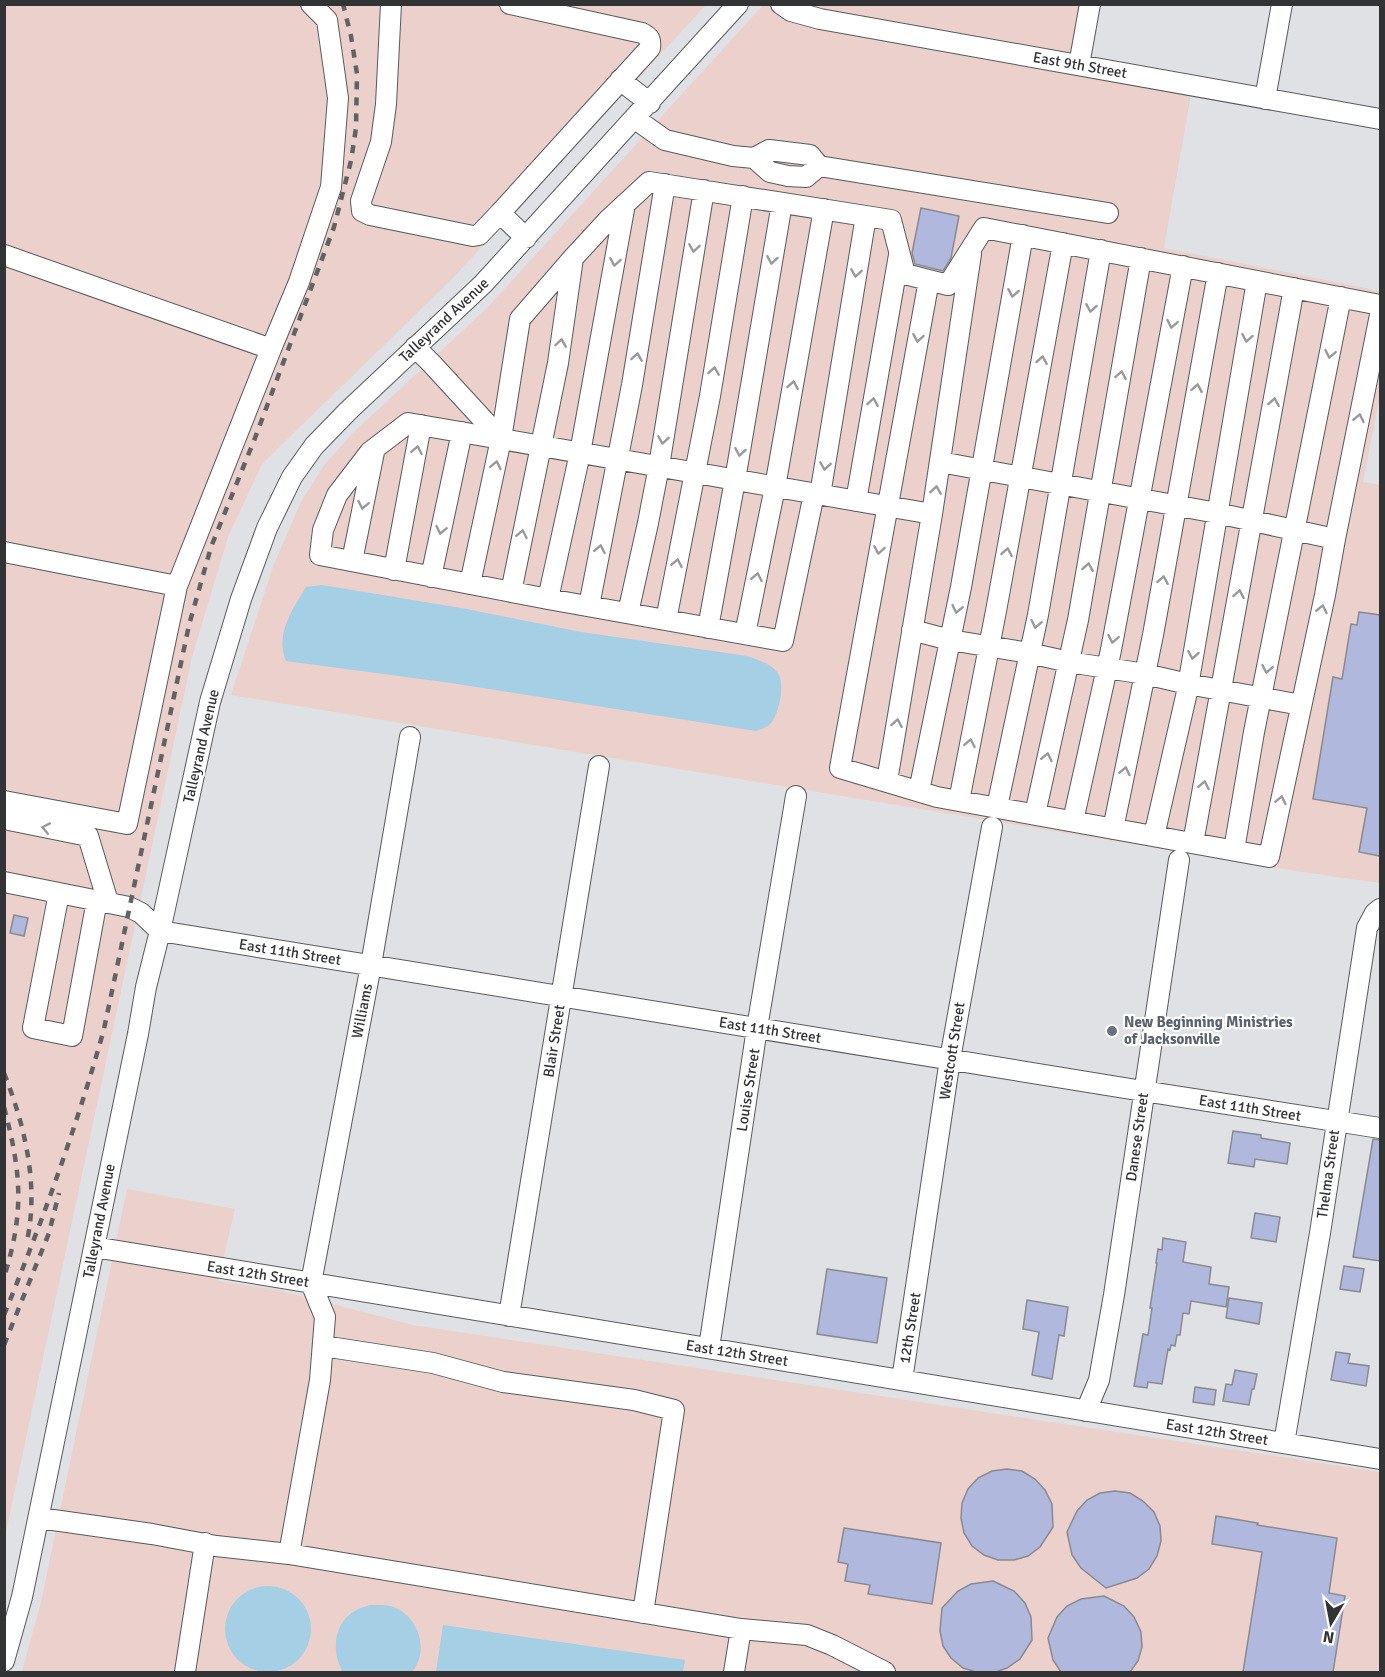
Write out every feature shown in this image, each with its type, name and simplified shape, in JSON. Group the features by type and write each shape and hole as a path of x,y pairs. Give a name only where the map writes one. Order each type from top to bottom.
{"street":[{"path":"4,801 127,824 177,586 300,282 331,188 338,98 327,20 311,4"},
{"path":"391,4 386,104 381,142 361,201 362,211 370,215 473,237 479,235 500,213 650,48 651,42 649,36 642,33 510,4"},
{"name":"Talleyrand Avenue","path":"4,1661 22,1597 39,1518 146,987 210,702 241,599 267,528 292,477 314,446 483,284 738,4"},
{"name":"East 9th Street","path":"781,4 791,11 820,19 1380,119"},
{"path":"1079,65 1090,4"},
{"path":"1265,99 1282,4"},
{"path":"620,80 650,103"},
{"path":"634,118 665,140 733,156 754,158 769,150 810,155 819,166 1108,213"},
{"path":"471,584 501,439 520,319 573,258 649,182 891,220 905,274 948,285 984,228 1380,305"},
{"path":"589,606 632,385 666,184"},
{"path":"628,613 659,466 704,190"},
{"path":"666,620 710,396 742,196"},
{"path":"708,628 782,202"},
{"path":"548,599 580,453 625,204"},
{"path":"745,634 775,487 824,209"},
{"path":"500,213 526,238"},
{"path":"866,216 817,494 783,641 320,555 323,530 337,495 370,452 408,423 540,445 580,453 659,466 694,473 817,494 887,507 932,514"},
{"path":"919,791 982,470 1023,235"},
{"path":"959,801 1064,243"},
{"path":"887,781 932,514 972,248"},
{"name":"Westcott Street","path":"918,1277 950,1059 994,817 1029,653 1101,250"},
{"path":"856,501 899,252"},
{"path":"4,255 271,349"},
{"path":"511,592 558,363 573,258"},
{"path":"1035,814 1078,620 1142,258"},
{"path":"1073,821 1107,669 1183,266"},
{"path":"1113,828 1145,674 1218,273"},
{"path":"929,280 840,768 937,797 959,801 994,817 1035,814 1269,857 1325,595 1380,315"},
{"path":"1154,836 1188,684 1257,281"},
{"path":"1193,843 1294,288"},
{"path":"1234,850 1261,698 1341,297"},
{"path":"415,347 501,439"},
{"path":"394,570 421,425"},
{"path":"431,577 462,432"},
{"path":"352,561 374,449"},
{"path":"940,462 1217,513 1335,539"},
{"path":"4,552 177,586"},
{"path":"912,630 950,640 1145,674 1301,705"},
{"name":"Williams","path":"311,1283 371,966 410,737"},
{"name":"Blair Street","path":"509,1316 599,766"},
{"name":"Louise Street","path":"709,1348 757,1028 796,796"},
{"path":"4,819 88,836 103,901 72,1036 33,1028 59,892"},
{"name":"Danese Street","path":"1086,1410 1099,1380 1114,1296 1179,860"},
{"path":"5,882 129,907 141,913 160,931"},
{"name":"Thelma Street","path":"1284,1443 1320,1233 1367,928 1375,913 1380,909"},
{"name":"East 11th Street","path":"160,931 1380,1128"},
{"name":"East 12th Street","path":"94,1247 1380,1459"},
{"name":"12th Street","path":"902,1380 918,1277"},
{"path":"289,1554 320,1380 325,1317 311,1283"},
{"path":"322,1346 433,1363 503,1382 634,1400 674,1410 643,1612"},
{"path":"39,1518 205,1544 289,1554 741,1629 807,1635 885,1672"},
{"path":"185,1672 205,1544"},
{"path":"734,1672 741,1629"}],"shaded area":[{"path":"5,5 706,5 453,278 262,464 228,537 192,657 5,1537"},
{"path":"763,5 1080,5 1068,71 1191,94 1164,248 1380,291 1380,396 1363,482 1380,485 1380,883 231,695 274,564 301,502 325,464 353,433 488,307"},
{"path":"127,1189 235,1209 218,1281 278,1290 413,1325 1380,1472 1380,1672 22,1672 41,1602"}],"water":[{"path":"322,585 467,609 581,632 747,656 767,664 780,677 781,691 776,715 769,725 756,731 451,683 286,661 283,641 291,613 306,587"},
{"path":"268,1586 292,1593 304,1605 311,1629 304,1653 292,1665 268,1672 244,1665 232,1653 225,1629 232,1605 244,1593"},
{"path":"370,1605 395,1607 406,1615 417,1629 421,1647 420,1656 412,1672 343,1672 336,1647 339,1630 348,1616"},
{"path":"443,1625 685,1660 683,1672 436,1672"}],"building":[{"path":"921,208 959,216 951,258 943,271 915,264 912,253"},
{"path":"1359,612 1380,615 1380,856 1359,852 1367,808 1313,799 1333,677 1342,679 1351,624 1357,625"},
{"path":"14,915 28,918 24,936 10,933"},
{"path":"1233,1131 1261,1135 1261,1138 1290,1143 1287,1164 1255,1159 1254,1167 1228,1163"},
{"path":"1373,1139 1380,1140 1380,1261 1353,1257"},
{"path":"1255,1213 1280,1217 1276,1242 1251,1238"},
{"path":"1163,1238 1186,1242 1183,1262 1211,1267 1209,1284 1229,1287 1226,1307 1191,1301 1189,1314 1183,1313 1180,1335 1177,1335 1175,1346 1171,1345 1170,1350 1168,1349 1162,1384 1148,1382 1147,1388 1134,1386 1143,1334 1148,1335 1158,1249 1162,1250"},
{"path":"1344,1266 1364,1269 1360,1292 1340,1289"},
{"path":"827,1269 887,1278 877,1343 817,1334"},
{"path":"1229,1298 1262,1303 1259,1324 1226,1318"},
{"path":"1027,1300 1068,1307 1064,1336 1059,1335 1052,1379 1032,1375 1039,1332 1023,1329"},
{"path":"1336,1352 1350,1354 1348,1363 1369,1366 1366,1386 1331,1380"},
{"path":"1235,1370 1257,1374 1249,1405 1223,1401 1226,1384 1232,1385"},
{"path":"1195,1387 1216,1390 1214,1405 1193,1402"},
{"path":"1007,1469 1022,1471 1035,1479 1045,1490 1052,1504 1053,1527 1040,1547 1028,1556 1014,1560 998,1560 984,1555 972,1546 964,1533 961,1518 962,1503 968,1489 978,1478 992,1471"},
{"path":"1115,1491 1130,1493 1154,1512 1160,1526 1161,1541 1157,1556 1149,1569 1137,1578 1106,1588 1081,1568 1072,1555 1067,1532 1077,1511 1087,1500 1100,1493"},
{"path":"1216,1516 1337,1538 1329,1593 1345,1596 1333,1672 1243,1672 1262,1552 1212,1544"},
{"path":"844,1528 941,1543 932,1604 868,1594 870,1585 845,1581 848,1564 838,1562"},
{"path":"993,1581 1014,1591 1025,1603 1031,1617 1032,1640 1020,1659 1007,1668 996,1672 976,1672 963,1668 951,1658 943,1646 940,1631 942,1608 958,1591 971,1584"},
{"path":"1104,1596 1124,1606 1134,1617 1141,1632 1142,1647 1138,1661 1130,1672 1061,1672 1053,1660 1048,1638 1057,1617 1067,1606 1081,1599"}],"railway":[{"path":"4,1315 58,1174 104,1029 189,625 211,547 255,438 334,227 351,161 356,128 357,74 343,4"},
{"path":"4,1073 24,1135 31,1177 27,1241"},
{"path":"4,1107 14,1152 18,1192 15,1232 4,1277"},
{"path":"4,1345 49,1233 59,1193"}],"place":[{"name":"New Beginning Ministries of Jacksonville","path":"1112,1031"}]}
